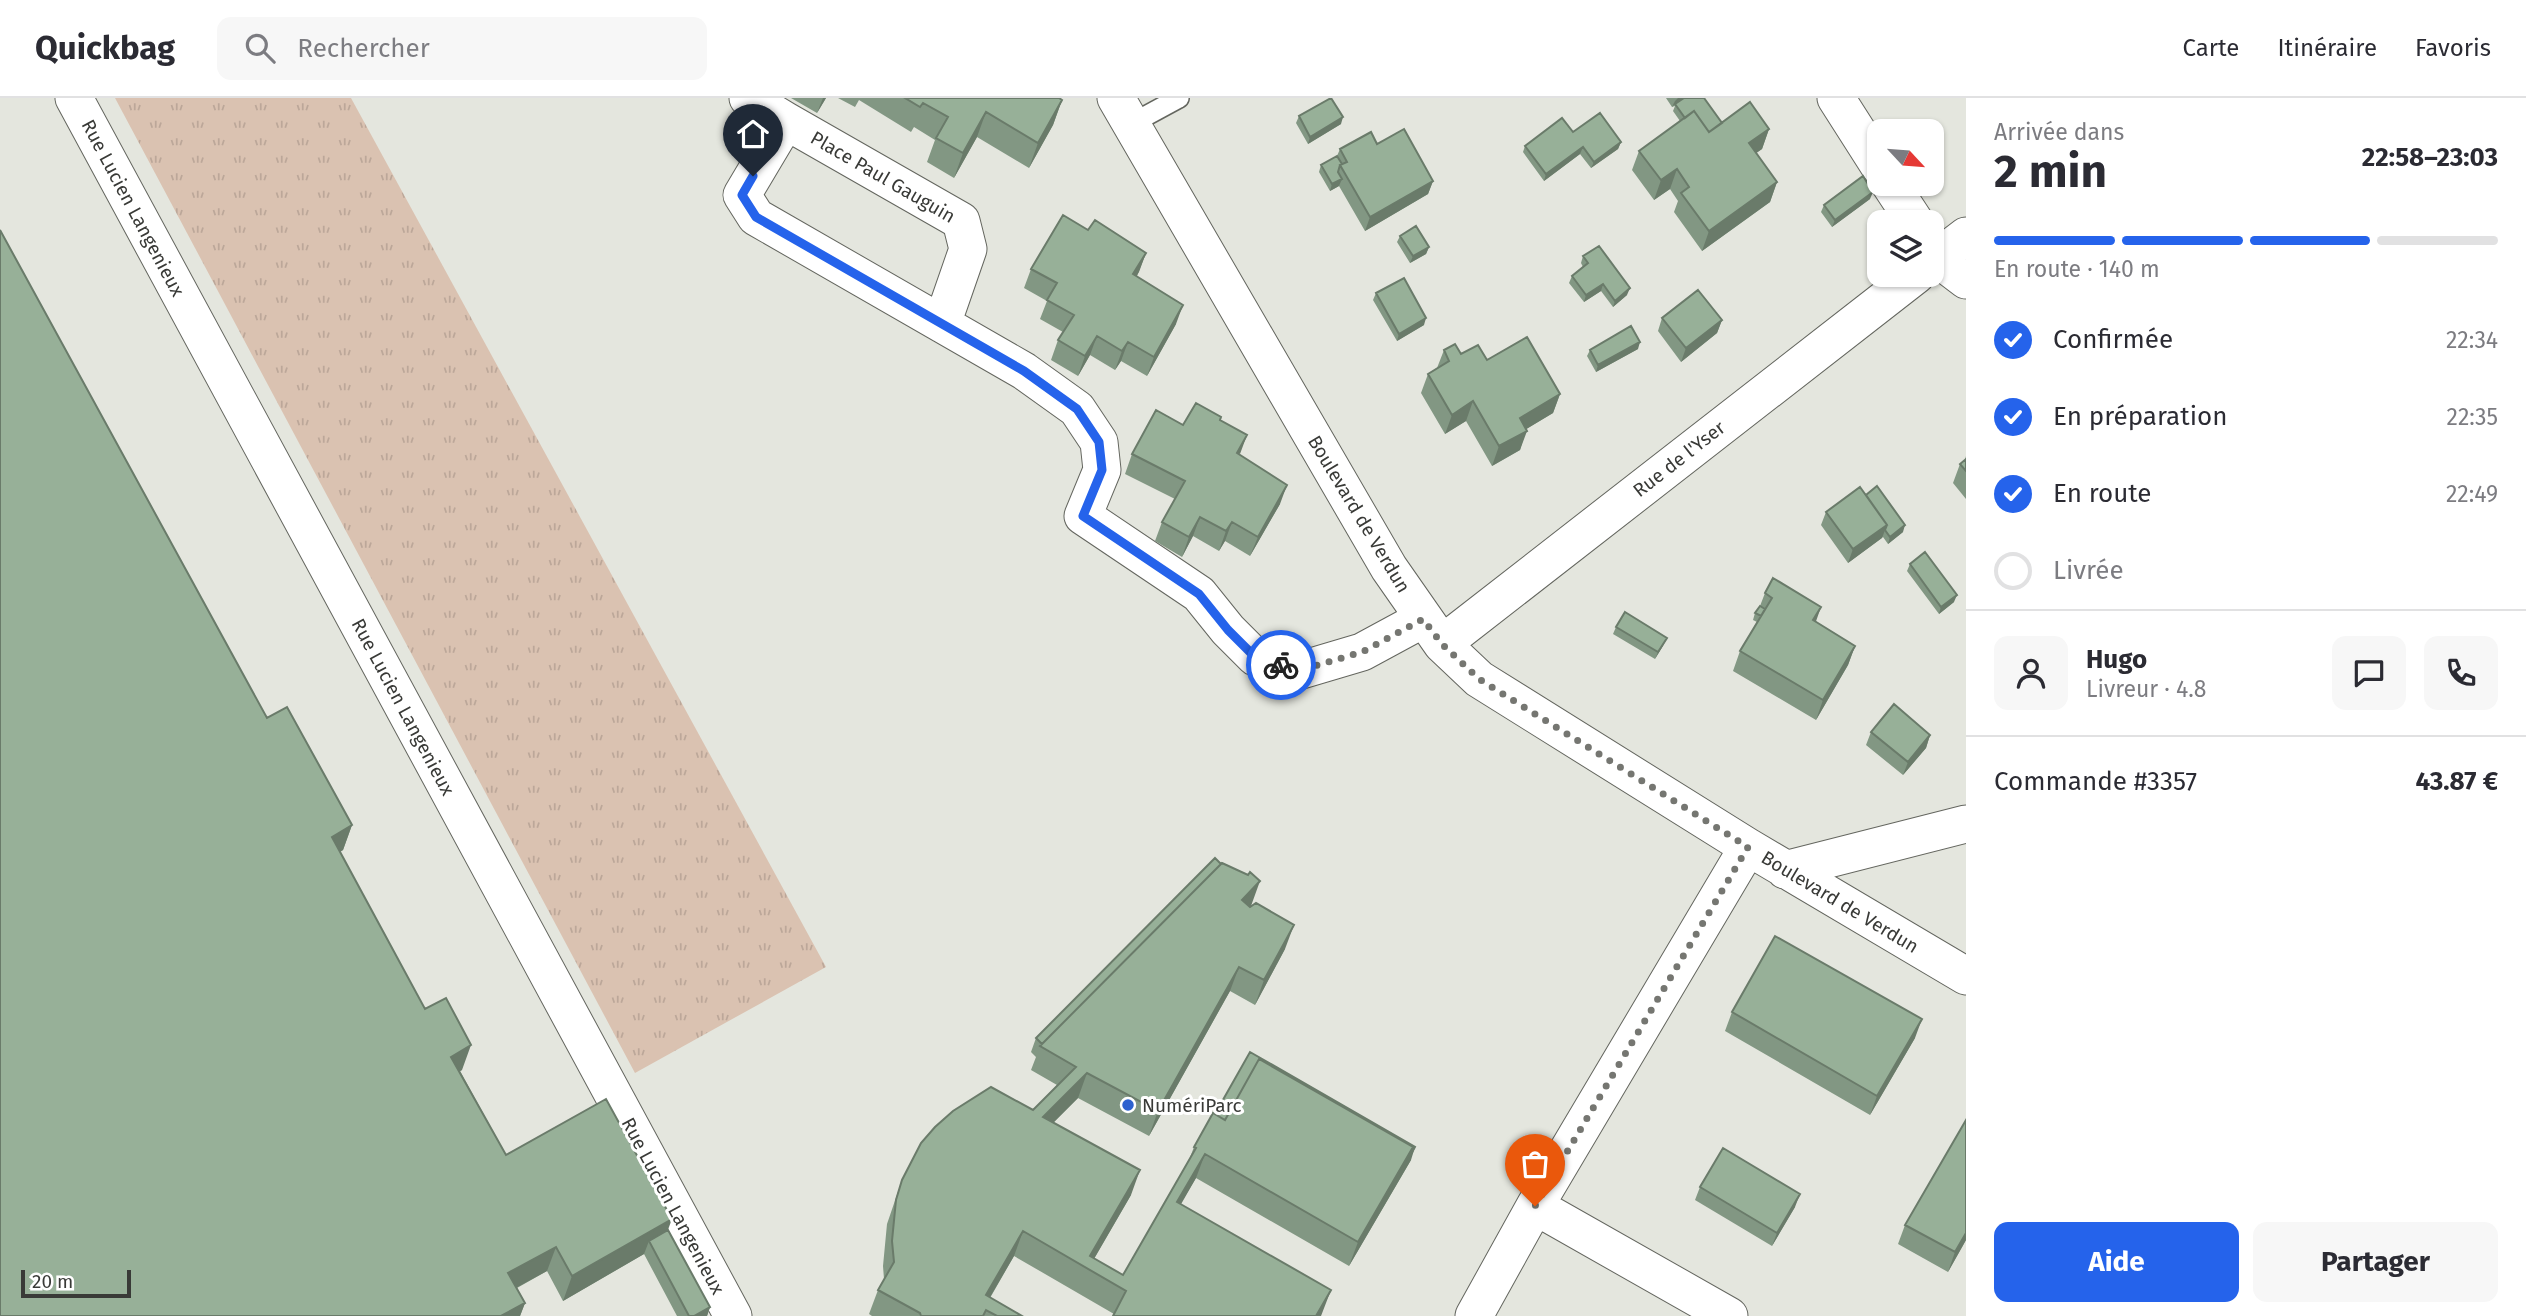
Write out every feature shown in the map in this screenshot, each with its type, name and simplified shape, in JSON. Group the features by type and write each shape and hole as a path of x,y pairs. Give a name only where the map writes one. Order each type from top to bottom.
{"street":[{"name":"Rue Lucien Langenieux","path":"74,98 733,1316"},
{"name":"Place Paul Gauguin","path":"748,98 961,221 968,249 942,324"},
{"path":"1836,98 1867,147"},
{"name":"Boulevard de Verdun","path":"1123,111 1389,568 1433,631 1479,679 1748,847 1966,976"},
{"path":"786,121 742,195 756,217 1024,371 1077,409 1099,442 1102,470 1083,516 1199,594 1228,630 1255,657 1298,671 1433,631"},
{"name":"Rue de l'Yser","path":"1944,258 1966,236"},
{"name":"Rue de l'Yser","path":"1433,631 1907,287"},
{"path":"1786,870 1966,824"},
{"path":"1474,1316 1535,1206 1748,847"},
{"path":"1535,1206 1729,1316"}],"lane":[{"path":"1123,111 1179,98"}],"green space":[{"path":"115,98 351,98 826,967 635,1073"}],"building":[{"path":"905,98 1062,100 1038,143 986,112 963,153 936,138 948,117 923,103 920,107"},
{"path":"1331,98 1343,117 1310,137 1299,116"},
{"path":"1684,98 1704,98 1722,123 1709,132 1694,111 1685,118 1675,104"},
{"path":"1750,102 1769,129 1749,143 1777,182 1709,231 1681,193 1689,187 1677,169 1661,180 1639,151 1694,111 1709,132"},
{"path":"1600,113 1621,142 1594,162 1583,147 1546,174 1525,146 1562,118 1573,132"},
{"path":"1404,129 1433,181 1370,217 1340,165 1347,162 1340,149 1371,132 1377,144"},
{"path":"1337,156 1342,164 1338,172 1342,179 1332,184 1321,165"},
{"path":"1863,176 1867,182 1868,196 1835,220 1824,205"},
{"path":"1063,215 1088,230 1095,220 1146,253 1133,274 1183,305 1154,357 1128,342 1122,351 1097,336 1085,356 1058,340 1074,315 1047,300 1057,283 1031,269"},
{"path":"1416,226 1429,247 1413,256 1400,236"},
{"path":"0,230 267,718 287,707 352,825 332,837 425,1009 446,998 471,1045 451,1057 506,1155 606,1099 672,1219 572,1276 556,1247 508,1273 525,1303 501,1316 0,1316"},
{"path":"1599,246 1630,288 1615,301 1603,284 1586,295 1572,276 1588,263 1583,256"},
{"path":"1404,278 1426,318 1399,334 1376,293"},
{"path":"1698,290 1722,320 1686,348 1662,318"},
{"path":"1631,326 1640,342 1598,365 1590,350"},
{"path":"1527,337 1560,394 1520,418 1527,431 1499,446 1473,401 1452,415 1428,374 1449,361 1444,350 1455,344 1461,354 1478,345 1487,360"},
{"path":"1196,403 1247,435 1237,453 1287,485 1258,537 1232,522 1226,531 1200,517 1189,537 1162,522 1185,481 1132,454 1156,410 1183,425"},
{"path":"1966,459 1966,471 1960,464"},
{"path":"1877,486 1905,525 1890,537 1885,530 1887,525 1866,495"},
{"path":"1860,487 1887,525 1853,549 1826,512"},
{"path":"1925,552 1957,595 1941,607 1910,564"},
{"path":"1773,578 1821,607 1813,620 1855,646 1823,700 1740,651 1772,598 1765,593"},
{"path":"1760,606 1765,609 1761,616 1755,613"},
{"path":"1625,612 1667,638 1658,652 1616,627"},
{"path":"1894,704 1930,735 1908,762 1871,732"},
{"path":"1215,858 1221,864 1042,1044 1036,1038"},
{"name":"NumériParc","path":"1222,863 1248,875 1250,872 1260,881 1242,900 1250,907 1256,903 1294,925 1264,980 1239,967 1158,1111 1087,1073 1043,1117 1140,1170 1090,1256 1123,1275 1196,1148 1194,1147 1213,1113 1225,1120 1259,1059 1413,1147 1358,1242 1205,1154 1177,1202 1331,1290 1316,1316 1113,1316 1126,1291 1023,1231 986,1295 1022,1316 997,1316 986,1310 983,1316 921,1316 878,1290 894,1262 892,1241 896,1200 902,1180 921,1143 953,1111 991,1087 1033,1110 1076,1067 1040,1046"},
{"path":"1775,936 1922,1019 1877,1096 1732,1012"},
{"path":"1250,1052 1415,1147 1409,1158 1413,1147 1259,1059 1225,1120 1215,1114"},
{"path":"1966,1120 1966,1233 1955,1252 1905,1225"},
{"path":"1723,1148 1800,1194 1777,1233 1700,1187"},
{"path":"668,1230 710,1307 694,1316 689,1316 649,1241"}],"way so far":[{"path":"1281,665 1298,671 1362,652 1423,619 1442,644 1479,679 1748,847 1535,1206"}],"place":[{"name":"NumériParc","path":"1128,1105"}],"route":[{"path":"753,176 742,195 756,217 1024,371 1077,409 1099,442 1102,470 1083,516 1199,594 1228,630 1255,657 1281,665"}]}
